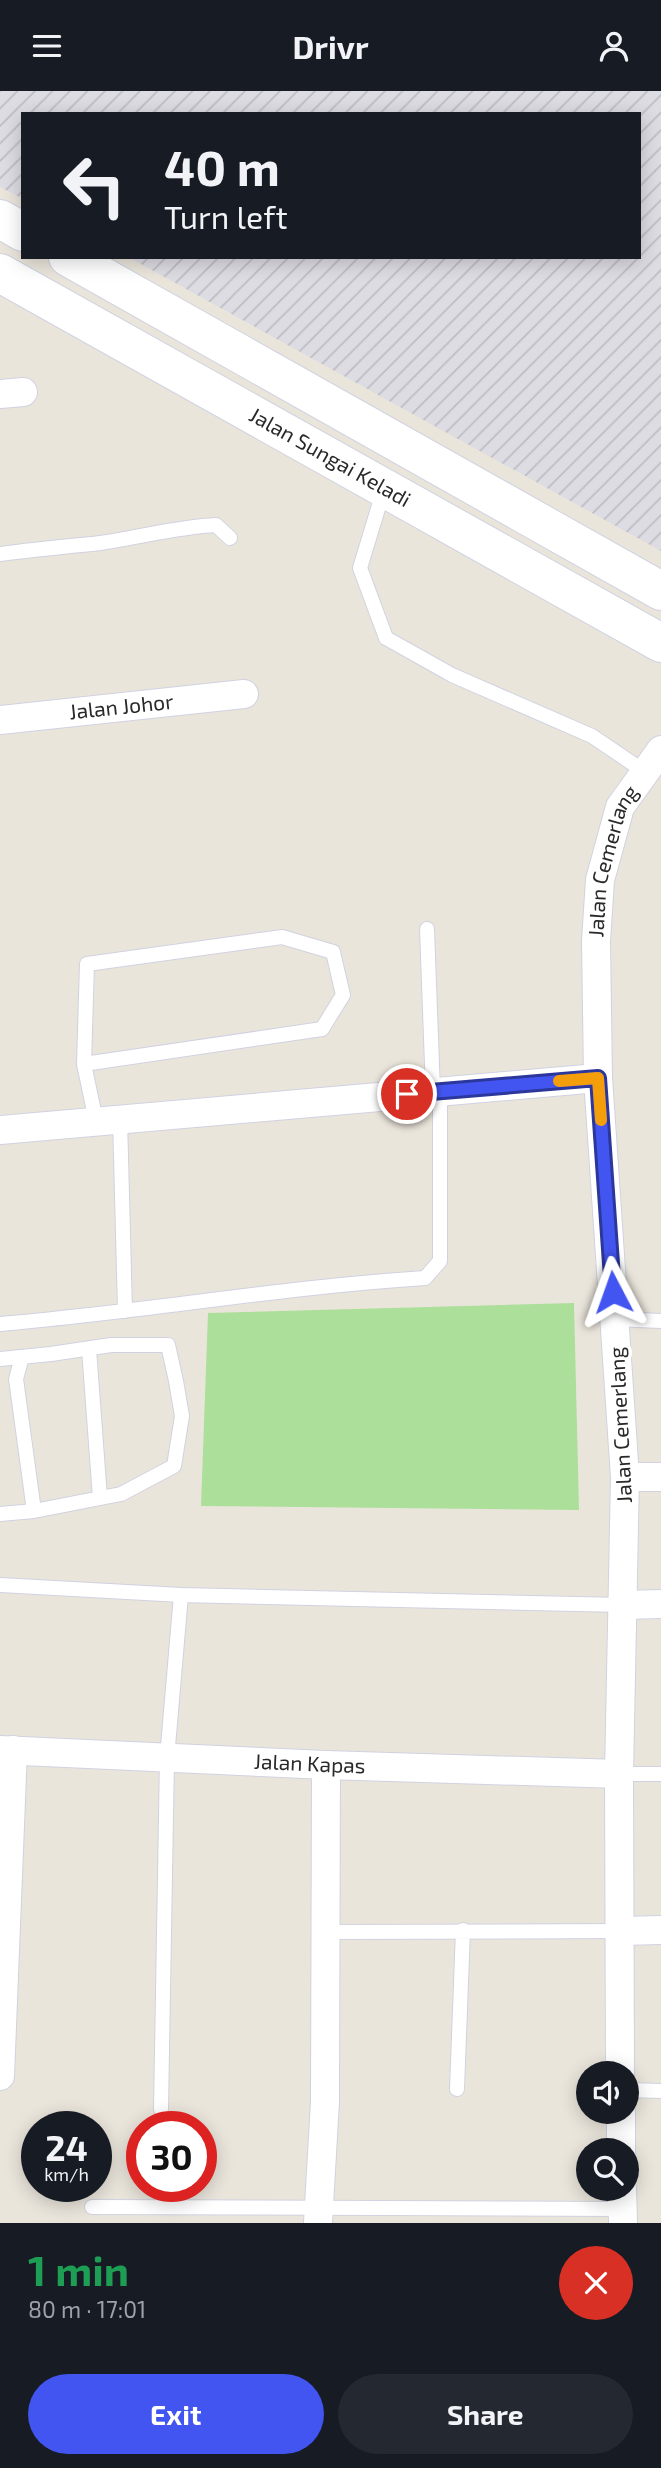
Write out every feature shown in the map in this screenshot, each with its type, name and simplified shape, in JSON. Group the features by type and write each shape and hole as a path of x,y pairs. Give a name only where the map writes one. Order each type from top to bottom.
{"street":[{"path":"0,219 21,231"},
{"path":"72,259 661,591"},
{"name":"Jalan Sungai Keladi","path":"0,273 661,643"},
{"name":"Jalan Johor","path":"0,720 244,694"},
{"name":"Jalan Cemerlang","path":"620,2061 620,1774 625,1477 598,1078 596,941 600,880 620,807 656,768"},
{"path":"0,1130 598,1078"},
{"path":"625,1477 661,1477"},
{"path":"623,1605 661,1604"},
{"path":"0,2076 7,1750"},
{"name":"Jalan Kapas","path":"7,1750 326,1765 620,1774"},
{"path":"319,2215 325,2102 326,1765"},
{"path":"621,1931 661,1930"}],"lane":[{"path":"385,487 360,568 386,638 452,675 592,736 656,768"},
{"path":"0,554 92,544 195,526 216,525 230,538"},
{"path":"0,1324 362,1282 425,1278 440,1261 437,1092 426,929"},
{"path":"83,1064 321,1030 343,995 333,952 282,937 88,964 83,1064 108,1119 125,1311"},
{"path":"615,1319 661,1321"},
{"path":"0,1359 111,1345 167,1345 182,1416 174,1466 121,1494 34,1511 0,1514"},
{"path":"89,1349 100,1498"},
{"path":"22,1357 16,1379 34,1511"},
{"path":"0,1585 181,1595 623,1605"},
{"path":"161,2109 167,1758 181,1595"},
{"path":"620,1774 661,1774"},
{"path":"457,2089 463,1930"},
{"path":"326,1932 621,1931"},
{"path":"639,2090 661,2091"},
{"path":"92,2207 319,2215 485,2208 623,2207"},
{"path":"485,2208 485,2223"}],"shaded area":[{"path":"0,91 661,91 661,551 132,259 641,259 641,112 21,112 21,198 0,187"}],"green space":[{"path":"574,1303 579,1510 201,1506 208,1313"}],"slow traffic":[{"path":"559,1081 598,1078 601,1120"}],"route":[{"path":"407,1094 598,1078 613,1292"}]}
